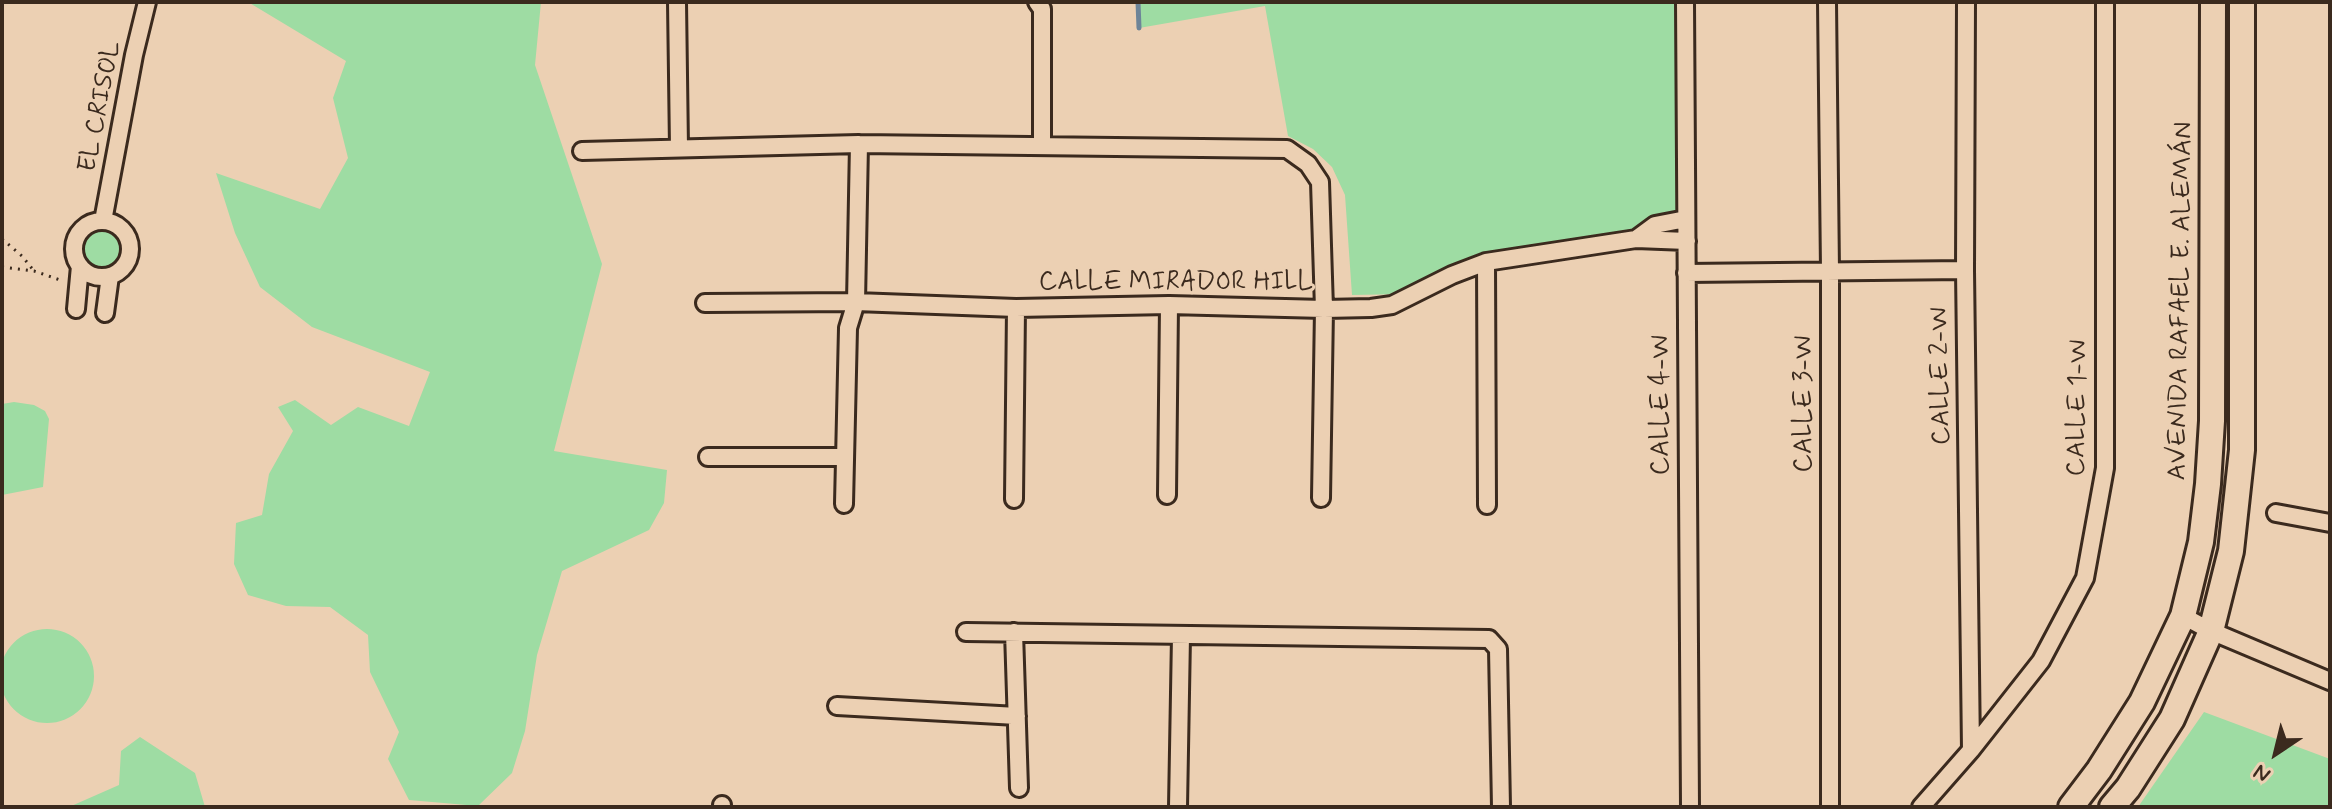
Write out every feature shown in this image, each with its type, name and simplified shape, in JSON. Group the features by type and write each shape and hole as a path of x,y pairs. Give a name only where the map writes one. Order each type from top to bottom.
{"main road":[{"name":"AVENIDA RAFAEL E. ALEMÁN","path":"2071,807 2099,770 2142,702 2183,616 2201,542 2212,421 2213,2"},
{"path":"2112,807 2128,788 2172,719 2211,631 2231,551 2242,450 2242,2"}],"street":[{"name":"EL CRISOL","path":"103,221 147,2"},
{"path":"677,2 679,148"},
{"path":"1037,2 1042,9 1042,144"},
{"name":"CALLE 4-W","path":"1685,2 1690,807"},
{"name":"CALLE 3-W","path":"1827,2 1830,807"},
{"name":"CALLE 2-W","path":"1966,2 1965,270 1971,750"},
{"name":"CALLE 1-W","path":"1921,807 1971,750 2041,661 2085,578 2105,468 2105,2"},
{"path":"844,504 848,328 856,302 859,144"},
{"path":"582,151 859,144 1287,149 1308,164 1320,182 1324,309 1321,498"},
{"name":"CALLE MIRADOR HILL","path":"1636,239 1655,225 1686,219"},
{"path":"103,221 126,233 130,250 124,267 110,276 100,277 80,266 74,252 79,233 85,226 103,221"},
{"name":"CALLE MIRADOR HILL","path":"705,303 856,302 1016,308 1169,305 1324,309 1392,305 1486,262 1636,239 1687,241"},
{"path":"1486,262 1487,505"},
{"path":"76,309 80,266"},
{"path":"1686,273 1965,270"},
{"path":"105,313 110,276"},
{"path":"1167,495 1169,305"},
{"path":"1014,499 1016,308"},
{"path":"708,457 845,457"},
{"path":"2276,513 2330,523"},
{"path":"2183,616 2330,681"},
{"path":"966,632 1489,639 1498,649 1501,807"},
{"path":"1014,632 1019,788"},
{"path":"1178,807 1181,636"},
{"path":"837,706 1017,716"}],"path":[{"path":"2,239 34,271"},
{"path":"2,267 34,271 78,285"}],"green space":[{"path":"248,2 541,2 535,65 602,264 554,451 667,470 664,503 649,530 562,571 537,655 525,731 512,773 478,806 409,800 388,759 399,732 370,672 368,635 330,607 286,606 248,595 234,564 236,523 262,515 269,474 293,431 278,407 295,400 331,425 358,407 409,426 430,372 312,327 260,287 235,233 216,173 320,209 348,158 333,98 346,61"},
{"path":"1138,2 1687,2 1686,213 1614,235 1484,259 1410,294 1352,295 1345,195 1332,167 1313,149 1288,136 1265,6 1139,28"},
{"path":"102,231 115,236 120,249 115,262 102,267 89,262 84,249 89,236"},
{"path":"2,404 34,405 45,411 49,419 43,487 2,495"},
{"path":"47,629 65,633 80,643 90,658 94,676 90,694 80,709 65,719 47,723 29,719 14,709 4,694 0,676 4,658 14,643 29,633"},
{"path":"2204,712 2330,759 2330,807 2138,807"},
{"path":"140,737 195,773 205,807 69,807 119,785 121,751"}],"waterway":[{"path":"1138,2 1139,28"}]}
